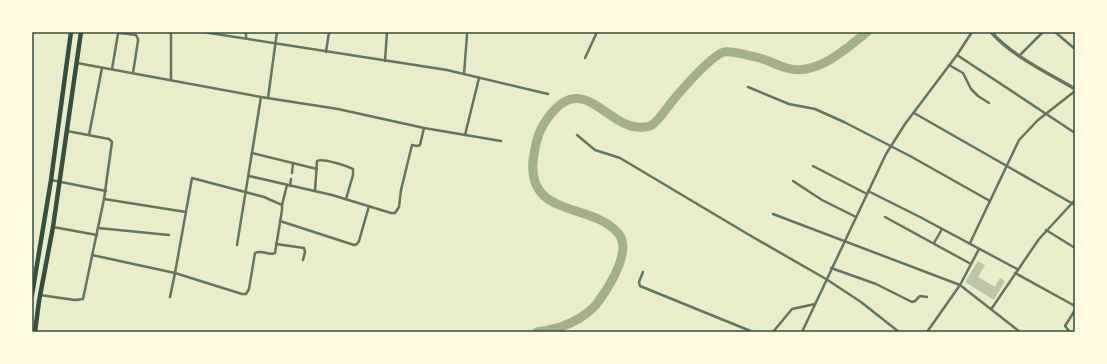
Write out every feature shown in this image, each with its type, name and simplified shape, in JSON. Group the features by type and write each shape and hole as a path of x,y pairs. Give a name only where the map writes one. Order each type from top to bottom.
{"main road":[{"path":"32,295 71,32"},
{"path":"34,332 53,227 81,32"}],"street":[{"path":"171,32 171,80"},
{"path":"203,32 464,74 548,94"},
{"path":"246,32 246,38"},
{"path":"268,98 277,32"},
{"path":"326,52 329,32"},
{"path":"385,61 387,32"},
{"path":"585,58 597,32"},
{"path":"802,332 831,268 891,146 972,32"},
{"path":"970,243 1019,140 1038,120 1075,90 1020,55 991,32"},
{"path":"1020,55 1043,32"},
{"path":"1055,32 1075,49"},
{"path":"112,69 118,34 136,35 138,41 133,73"},
{"path":"464,74 467,36"},
{"path":"957,55 1075,133"},
{"path":"77,63 261,97 338,109 424,128 501,141"},
{"path":"949,65 959,69 963,73 971,89 978,96 989,103"},
{"path":"89,135 102,68"},
{"path":"465,135 479,78"},
{"path":"748,87 789,104 815,110 844,122 891,146 990,201"},
{"path":"237,245 247,192 261,97"},
{"path":"914,113 1008,165 1075,205"},
{"path":"249,176 346,199 391,213 396,212 399,207 401,190 412,145 418,146 420,144 424,128"},
{"path":"40,295 75,300 83,299 106,191 112,142 109,139 67,131"},
{"path":"577,135 595,150 620,158 750,236 826,279 861,302 899,332"},
{"path":"252,153 318,169"},
{"path":"315,191 318,169 317,161 320,160 352,168 353,175 346,199"},
{"path":"292,173 293,163"},
{"path":"813,166 970,243 1017,269"},
{"path":"170,297 192,178 264,197 282,205"},
{"path":"92,255 175,273 246,294 249,290 255,253 260,251 273,254 275,253 282,205 291,179"},
{"path":"50,180 106,191"},
{"path":"793,181 822,200 856,217"},
{"path":"104,199 186,212"},
{"path":"992,308 1017,269 1046,230 1075,200"},
{"path":"280,221 354,245 359,241 369,206"},
{"path":"773,214 960,285 992,308 1020,332"},
{"path":"885,217 971,264"},
{"path":"53,227 97,235"},
{"path":"98,228 169,235"},
{"path":"934,243 942,229"},
{"path":"1046,230 1075,248"},
{"path":"276,244 304,248 305,252 303,260"},
{"path":"927,332 960,285 980,249"},
{"path":"831,268 876,284 912,302 921,295 927,297"},
{"path":"643,272 639,282 640,286 753,332"},
{"path":"1015,273 1075,306"},
{"path":"773,332 792,308 816,304"},
{"path":"1070,332 1066,328 1065,324 1075,310"}],"building":[{"path":"978,261 985,265 978,277 995,287 1000,278 1005,281 994,300 965,282"}],"waterway":[{"path":"537,332 554,329 569,324 592,309 603,295 613,278 618,268 623,249 622,240 618,233 606,223 551,201 540,192 534,179 533,161 538,136 545,122 559,106 571,99 583,99 631,126 649,126 657,121 702,68 724,52 734,52 756,57 787,68 798,70 809,69 830,60 867,32"}]}
